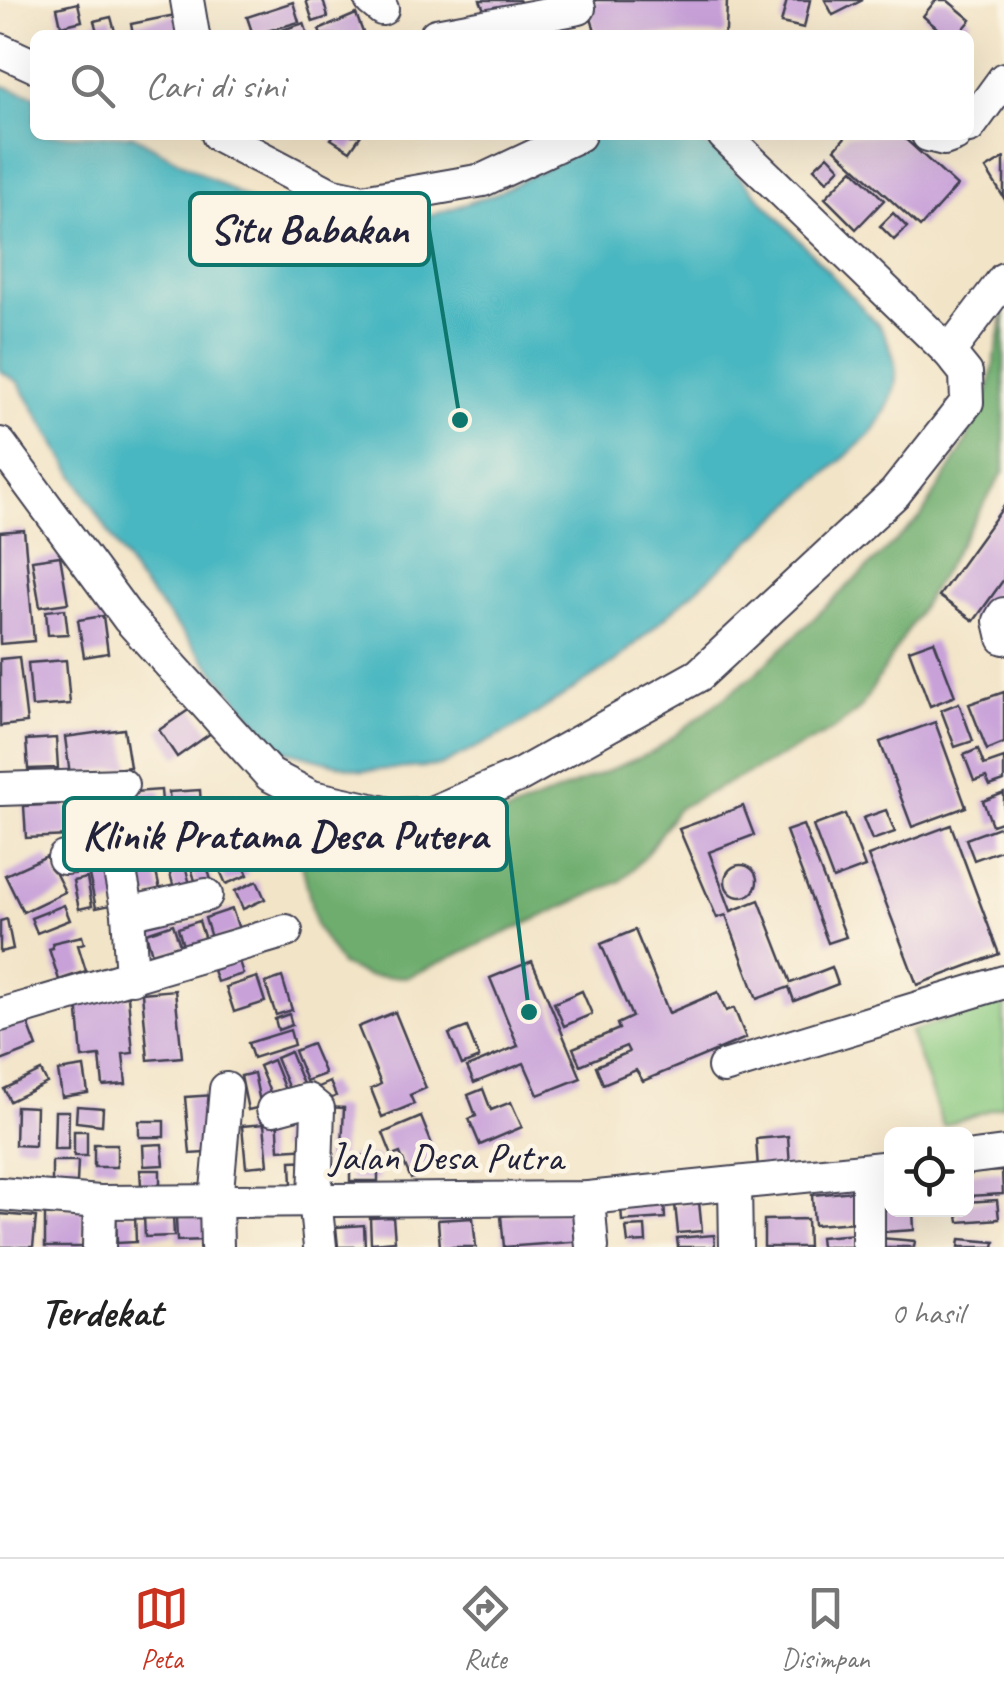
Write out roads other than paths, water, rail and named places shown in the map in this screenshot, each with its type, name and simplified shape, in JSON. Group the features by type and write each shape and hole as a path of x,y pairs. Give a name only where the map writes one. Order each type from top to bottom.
{"street":[{"path":"187,0 192,30"},
{"path":"470,30 580,14"},
{"path":"0,50 30,64"},
{"path":"974,121 1004,80"},
{"path":"227,140 330,194 363,201 483,180 568,140"},
{"path":"0,444 129,619 270,774 312,797 395,815 429,814 520,774 699,674 895,493 966,404 966,372 949,352 729,140"},
{"path":"949,352 1004,279"},
{"path":"1004,614 1000,621 1004,638"},
{"path":"0,789 122,785"},
{"path":"64,858 111,853 117,856 128,912 132,978"},
{"path":"128,912 206,895"},
{"path":"0,1015 286,931"},
{"path":"724,1068 1004,982"},
{"path":"217,1247 216,1202 226,1089"},
{"path":"273,1108 307,1100 318,1108 315,1198 320,1247"},
{"path":"974,1157 1004,1153"},
{"path":"868,1247 880,1169"},
{"name":"Jalan Desa Putra","path":"0,1194 100,1202 588,1198 880,1169"},
{"path":"735,1185 736,1247"},
{"path":"588,1198 592,1247"},
{"path":"99,1247 100,1202"}],"water":[{"path":"0,85 30,94 30,140 141,140 271,212 354,233 408,223 495,194 579,151 589,140 698,140 720,155 881,328 894,357 896,381 889,404 873,432 614,663 513,729 440,766 363,771 279,749 135,576 18,382 0,371"}],"place":[{"name":"Situ Babakan","path":"460,420"},
{"name":"Klinik Pratama Desa Putera","path":"529,1012"}]}
